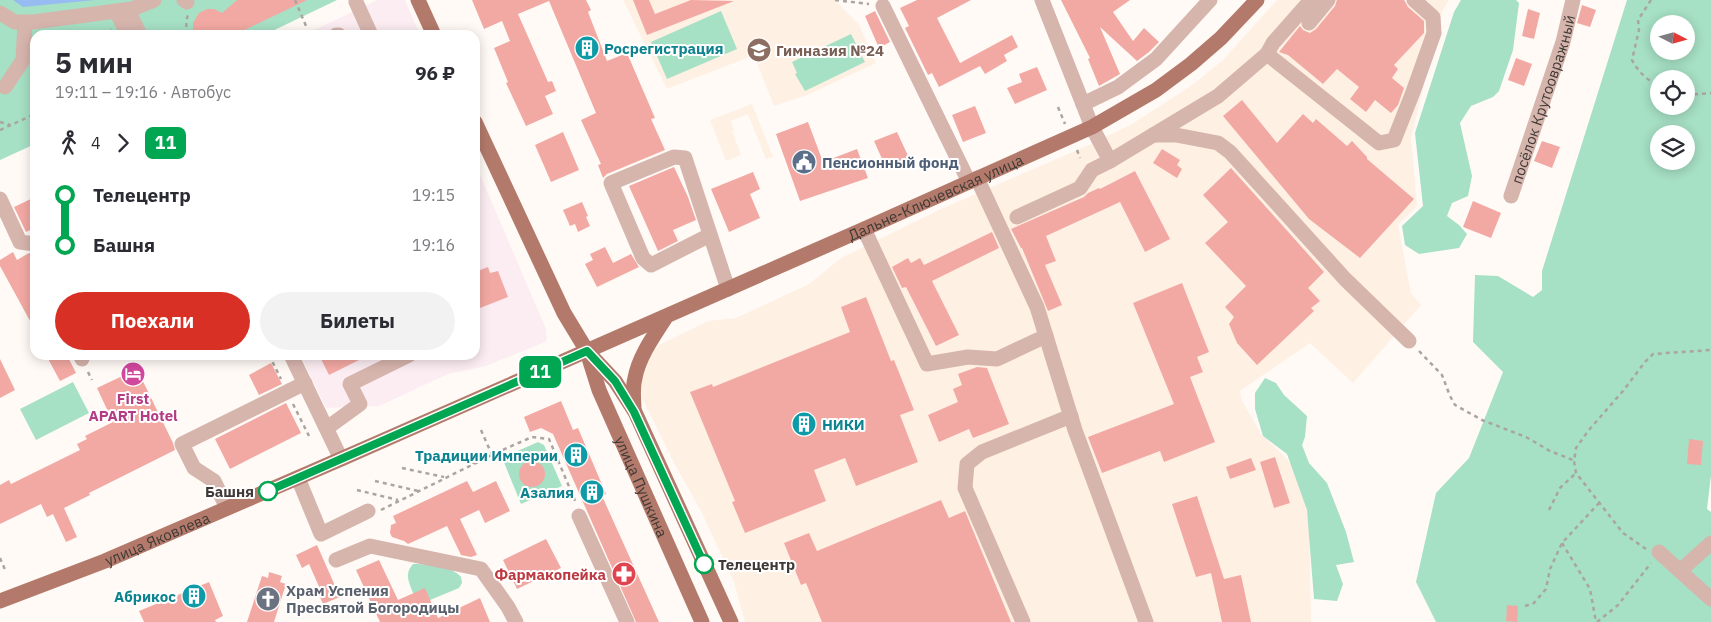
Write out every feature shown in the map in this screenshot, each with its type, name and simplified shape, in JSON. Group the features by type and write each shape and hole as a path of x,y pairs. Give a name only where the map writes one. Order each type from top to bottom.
{"main road":[{"path":"418,0 432,30"},
{"name":"Дальне-Ключевская улица","path":"587,351 1092,127 1156,90 1191,64 1221,38 1257,0"},
{"name":"улица Пушкина","path":"480,133 564,313 587,351 615,381 634,412 731,622"},
{"path":"634,412 636,373 643,355 666,317"},
{"name":"улица Пушкина","path":"587,351 599,390 702,622"},
{"name":"улица Яковлева","path":"0,601 105,561 587,351"}],"street":[{"path":"0,13 15,22 123,15 154,0"},
{"path":"1042,0 1092,127 1110,161"},
{"path":"1083,104 1118,86 1156,59 1210,0"},
{"path":"1017,218 1080,188 1092,170 1218,96 1267,54 1273,43 1311,0"},
{"path":"1309,22 1328,0"},
{"path":"1267,54 1379,143 1394,140 1434,33 1433,17 1414,0"},
{"name":"посёлок Крутоовражный","path":"1511,196 1563,42 1573,0"},
{"path":"356,2 369,30"},
{"path":"883,6 1037,307 1071,416 1146,622"},
{"path":"123,15 127,30"},
{"path":"123,15 136,30"},
{"path":"5,87 28,61 25,22"},
{"path":"1153,135 1176,135 1218,143 1230,152 1345,279 1409,341"},
{"path":"710,235 651,265 644,258 610,184 674,157 685,158 728,289"},
{"path":"0,199 20,242 30,243"},
{"path":"864,229 927,364 968,357 997,359 1046,336"},
{"path":"294,360 341,459"},
{"path":"327,428 360,404 350,384 399,360"},
{"path":"227,508 214,481 194,468 182,444 305,383"},
{"path":"1024,622 965,488 967,464 982,452 1071,416"},
{"path":"298,478 322,534 368,511"},
{"path":"579,516 628,622"},
{"path":"1680,571 1711,542"},
{"path":"336,560 370,546 481,570 508,607 516,622"},
{"path":"1659,552 1711,599"}],"path":[{"path":"295,0 306,26"},
{"path":"835,0 883,6"},
{"path":"1650,80 1632,60 1639,30 1638,20 1651,0"},
{"path":"1695,95 1711,92"},
{"path":"1058,107 1065,124"},
{"path":"0,130 30,116"},
{"path":"0,122 10,126"},
{"path":"1077,151 1080,158"},
{"path":"1409,341 1442,375 1455,405 1482,420 1526,437 1550,451 1574,461"},
{"path":"1562,543 1590,589 1596,622 1618,605 1659,552 1645,549 1623,533 1576,473 1574,461 1576,448 1588,431 1623,391 1644,362 1653,354 1711,350"},
{"path":"89,374 92,380"},
{"path":"481,430 492,455"},
{"path":"368,511 373,514 532,437 549,439 576,502 579,516"},
{"path":"434,452 476,463"},
{"path":"498,452 525,458 528,462"},
{"path":"402,468 446,478"},
{"path":"1548,510 1560,488 1576,473"},
{"path":"375,481 419,491"},
{"path":"357,490 399,501"},
{"path":"1525,606 1534,602 1546,589 1550,569 1562,543 1600,503"},
{"path":"0,558 6,572"}],"shaded area":[{"path":"377,0 405,0 418,30 314,30"},
{"name":"Гимназия №24","path":"623,0 835,0 859,25 876,63 807,95 774,106 754,55 667,89"},
{"path":"1277,0 1449,0 1443,10 1411,137 1417,206 1398,225 1411,293 1421,305 1353,383 1310,343 1240,391 1241,399 1261,434 1299,472 1309,509 1311,622 745,622 734,582 701,511 673,461 643,400 641,381 644,369 654,350 661,344 708,321 736,318 809,284 841,258 941,209 1091,144 1132,124 1191,86 1223,60"},
{"path":"752,104 773,157 766,159 748,114 731,121 734,130 732,131 741,155 726,161 710,120"},
{"path":"480,175 546,329 547,338 545,342 486,366 448,374 379,406 326,408 302,360 480,360"}],"green space":[{"path":"0,0 337,0 274,30 30,30 30,146 0,160"},
{"path":"1461,0 1516,0 1519,3 1513,50 1499,91 1493,97 1471,106 1460,123 1472,176 1468,196 1452,203 1447,216 1467,234 1459,248 1419,254 1405,245 1402,226 1423,206 1415,133 1454,12"},
{"path":"1627,0 1711,0 1711,475 1707,509 1711,512 1711,622 1436,622 1416,582 1436,493 1469,458 1503,372 1473,342 1475,275 1498,276 1533,297 1542,290 1542,271"},
{"path":"721,11 737,49 667,79 651,42"},
{"path":"851,34 856,44 859,43 862,49 859,51 865,62 805,91 795,74 797,73 792,62"},
{"path":"1265,378 1276,383 1284,395 1307,416 1305,437 1302,445 1309,463 1327,483 1346,532 1354,562 1336,565 1343,584 1337,601 1314,599 1307,510 1287,454 1263,436 1255,409 1255,393"},
{"path":"73,382 89,413 36,440 20,409"},
{"path":"538,442 544,445 562,486 521,504 503,460 506,456"},
{"path":"413,564 432,565 452,570 461,577 462,583 459,588 430,600 413,593 408,575"}],"water":[{"path":"13,0 95,0 23,7"}],"building":[{"path":"237,0 307,0 244,30 193,30 193,23 199,13 207,9 214,9 222,13"},
{"path":"472,0 586,0 591,10 588,12 607,61 627,53 655,118 651,119 665,150 607,174 603,178 598,165 601,164 581,120 596,113 549,1 518,14 548,82 552,81 556,91 545,96 553,114 526,126 506,83 508,82 494,48 510,41 502,21 484,29"},
{"path":"633,0 649,0 655,14 691,0 734,1 647,35"},
{"path":"917,0 971,0 937,18 960,63 1012,35 1018,47 1004,55 1007,61 985,74 980,66 939,87 932,73 928,75 905,28 909,26 900,8"},
{"path":"1061,0 1130,0 1113,12 1133,41 1144,28 1159,42 1137,61 1100,27 1120,74 1099,86 1088,59 1090,58"},
{"path":"1337,0 1404,0 1408,7 1424,21 1424,33 1394,65 1398,69 1392,78 1404,88 1398,105 1391,113 1375,100 1366,112 1350,99 1359,87 1337,69 1323,84 1288,55 1279,52 1300,26 1303,30 1310,33 1316,29 1335,6"},
{"path":"1582,5 1596,10 1590,27 1577,23"},
{"path":"1528,9 1540,13 1534,39 1522,36"},
{"path":"875,11 890,42 879,48 865,16"},
{"path":"1516,58 1532,64 1524,86 1508,80"},
{"path":"1037,67 1047,90 1015,104 1007,88 1022,82 1019,74"},
{"path":"1242,100 1277,143 1303,114 1313,123 1316,119 1347,146 1352,141 1367,159 1414,199 1360,258 1309,219 1223,116"},
{"path":"975,106 986,133 963,142 952,115"},
{"name":"Пенсионный фонд","path":"808,122 823,162 857,149 868,178 800,201 776,134"},
{"path":"563,132 579,170 551,182 535,145"},
{"path":"897,132 910,160 887,170 874,141"},
{"path":"1542,141 1560,147 1552,168 1534,161"},
{"path":"1162,149 1180,160 1177,165 1182,169 1177,178 1153,163"},
{"path":"674,167 696,220 673,230 678,241 658,251 629,186"},
{"path":"1231,168 1324,272 1308,288 1320,301 1311,308 1314,311 1257,365 1237,343 1229,324 1234,317 1225,307 1246,286 1205,243 1228,222 1203,195"},
{"path":"1135,171 1170,239 1145,252 1120,202 1046,236 1056,261 1045,265 1062,305 1048,311 1022,248 1011,229 1084,197 1088,193"},
{"path":"753,172 760,189 750,194 760,218 729,232 711,189"},
{"path":"30,199 30,230 26,232 14,207"},
{"path":"1473,201 1501,213 1491,238 1463,227"},
{"path":"582,202 590,226 578,232 575,224 570,226 563,210"},
{"path":"992,232 999,248 932,281 959,335 936,346 906,287 902,288 892,267 908,258 911,263 920,258 924,265"},
{"path":"605,247 613,263 631,254 639,267 597,287 585,264 593,260 590,254"},
{"path":"13,252 17,260 30,253 30,321 0,266 0,260"},
{"path":"488,267 490,273 498,271 508,297 480,308 480,270"},
{"path":"1182,283 1209,352 1197,357 1203,372 1190,377 1215,442 1164,462 1160,451 1102,473 1088,437 1174,404 1133,303"},
{"name":"НИКИ","path":"866,297 891,361 894,360 914,410 900,415 918,462 856,486 845,458 814,470 826,501 745,533 732,502 735,501 690,392 712,384 713,387 850,332 841,307"},
{"path":"0,359 15,390 0,398"},
{"path":"49,360 70,360 76,373 60,381"},
{"path":"322,360 359,360 329,375"},
{"path":"271,363 282,384 259,395 249,375"},
{"path":"977,367 987,368 1009,424 973,438 969,429 939,442 928,415 958,402 953,389 962,385 958,374"},
{"path":"137,369 175,450 89,493 90,495 64,508 77,537 66,542 53,514 47,517 41,504 0,524 0,485 9,480 11,484 80,450 77,444 87,439 85,436 113,422 97,388"},
{"path":"561,401 573,430 578,428 606,494 602,496 659,622 636,622 553,434 541,428 530,432 524,417"},
{"path":"286,403 301,433 230,469 215,439"},
{"path":"1689,439 1703,441 1701,465 1687,464"},
{"path":"1275,457 1290,503 1274,508 1260,462"},
{"path":"1251,458 1256,470 1230,479 1226,467"},
{"path":"532,461 541,465 545,474 541,483 532,487 523,483 519,474 523,465"},
{"path":"467,481 473,492 496,481 510,511 485,523 479,510 460,519 477,555 471,557 461,555 447,526 408,544 392,537 390,533 391,525 396,523 393,516"},
{"path":"1197,496 1224,579 1241,575 1251,622 1222,622 1211,573 1196,577 1172,504"},
{"path":"941,500 949,518 965,511 1011,622 822,622 806,583 801,585 784,543 809,533 817,551"},
{"path":"546,539 561,568 517,589 503,560"},
{"path":"317,545 340,597 323,604 318,593 321,591 309,564 302,568 296,555"},
{"path":"379,560 398,600 425,588 438,618 480,598 490,622 380,622 356,570"},
{"name":"Храм Успения Пресвятой Богородицы","path":"269,572 282,576 280,582 286,584 274,622 247,622 262,576 268,578"},
{"name":"Абрикос","path":"209,582 223,616 215,620 216,622 144,622 139,611"},
{"path":"1507,605 1518,606 1517,622 1506,621"}],"bus line":[{"name":"11","path":"268,491 587,351 615,381 634,412 704,564"}],"place":[{"name":"Росрегистрация","path":"587,48"},
{"name":"Гимназия №24","path":"759,50"},
{"name":"Пенсионный фонд","path":"804,162"},
{"name":"First APART Hotel","path":"133,374"},
{"name":"НИКИ","path":"804,424"},
{"name":"Традиции Империи","path":"576,455"},
{"name":"Башня","path":"268,491"},
{"name":"Азалия","path":"592,492"},
{"name":"Телецентр","path":"704,564"},
{"name":"Фармакопейка","path":"624,574"},
{"name":"Абрикос","path":"194,596"},
{"name":"Храм Успения Пресвятой Богородицы","path":"268,599"}]}
